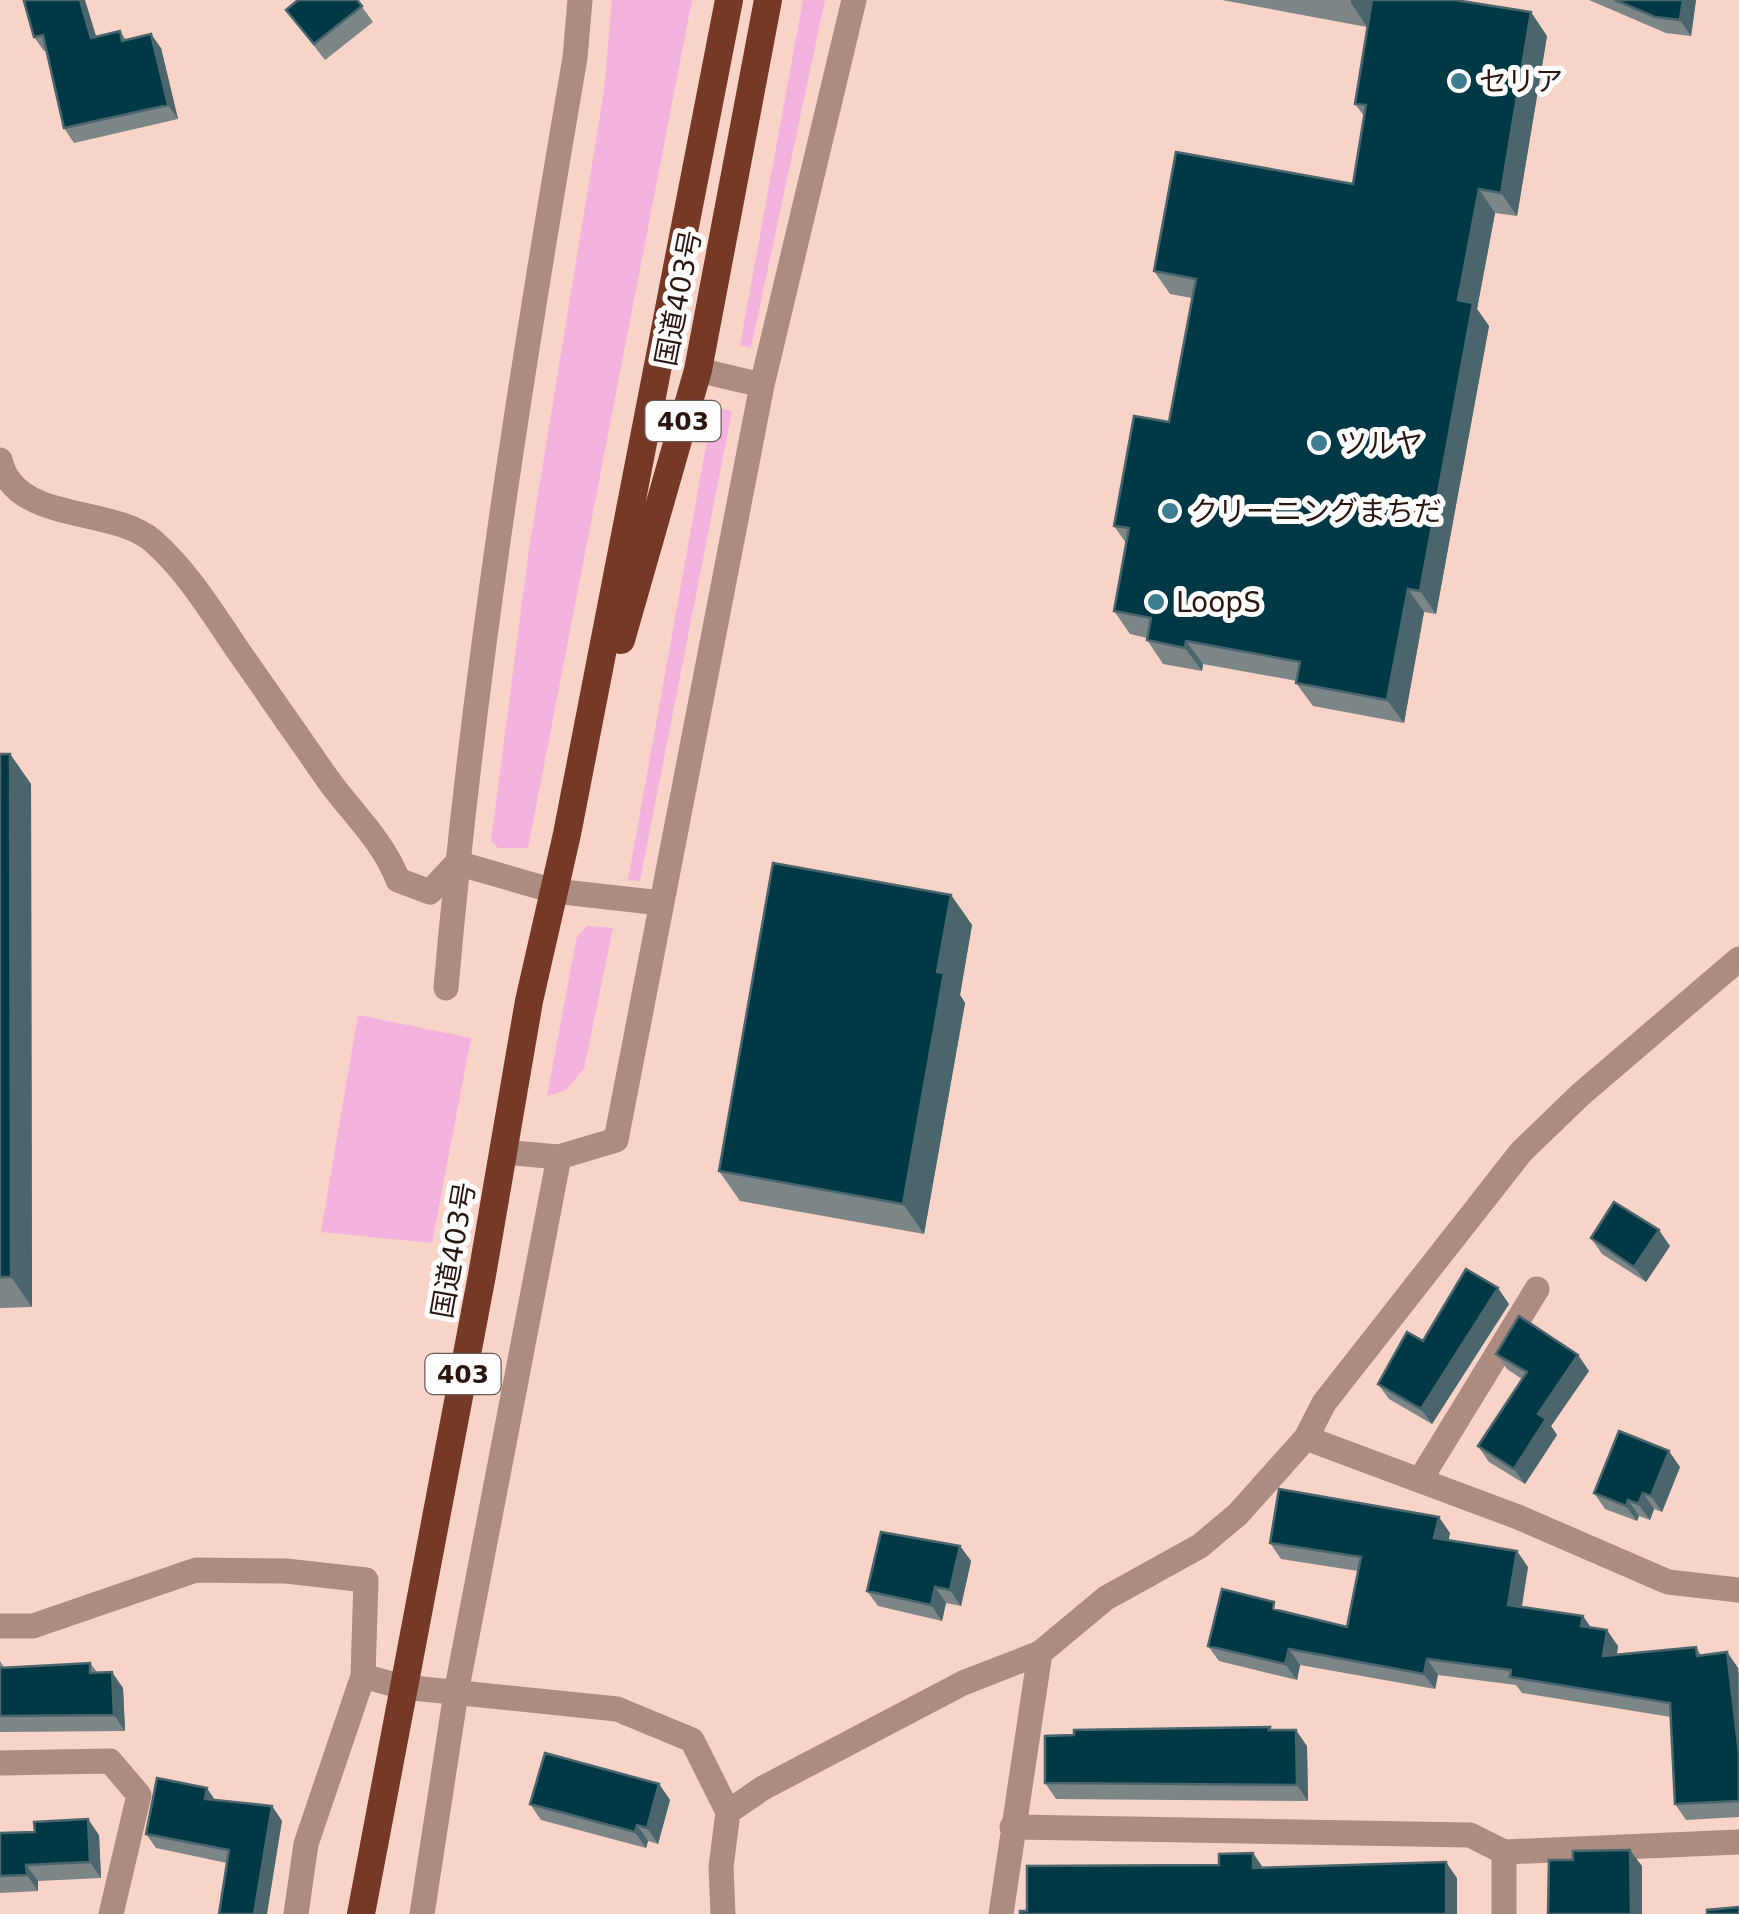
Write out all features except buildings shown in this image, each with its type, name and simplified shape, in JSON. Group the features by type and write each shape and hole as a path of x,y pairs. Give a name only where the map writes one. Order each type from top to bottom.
{"highway":[{"name":"国道403号","path":"360,1914 503,1152 729,0"},
{"name":"国道403号","path":"567,834 698,370 768,0"}],"street":[{"path":"446,988 457,864 504,492 576,58 580,0"},
{"path":"503,1152 559,1157 616,1140 762,384 854,0"},
{"path":"698,370 762,384"},
{"path":"0,460 5,490 51,507 123,522 152,541 195,588 344,803 388,853 398,880 430,892 457,864"},
{"path":"457,864 554,891 661,904"},
{"path":"728,1812 762,1788 963,1684 1040,1653 1106,1598 1200,1546 1238,1514 1306,1438 1324,1403 1521,1152 1580,1095 1739,959"},
{"path":"422,1914 456,1693 559,1157"},
{"path":"1420,1480 1537,1289"},
{"path":"1306,1438 1420,1480 1668,1582 1739,1590"},
{"path":"0,1626 34,1626 196,1570 286,1571 366,1580 363,1676 306,1844 296,1914"},
{"path":"1001,1914 1040,1653"},
{"path":"363,1676 403,1687 618,1709 692,1740 728,1812 721,1867 724,1914"},
{"path":"0,1763 110,1760 139,1795 111,1914"},
{"path":"1012,1827 1470,1835 1504,1852 1739,1842"},
{"path":"1504,1852 1504,1914"}],"shaded area":[{"path":"612,0 692,0 528,848 498,848 491,841 529,549 604,91"},
{"path":"803,0 825,0 751,348 740,345"},
{"path":"713,407 732,411 640,881 628,880"},
{"path":"587,926 613,928 584,1069 566,1090 547,1096 577,936"},
{"path":"358,1015 471,1038 432,1243 321,1232"}],"place":[{"name":"セリア","path":"1459,81"},
{"name":"ツルヤ","path":"1319,443"},
{"name":"クリーニングまちだ","path":"1170,511"},
{"name":"LoopS","path":"1156,602"}]}
